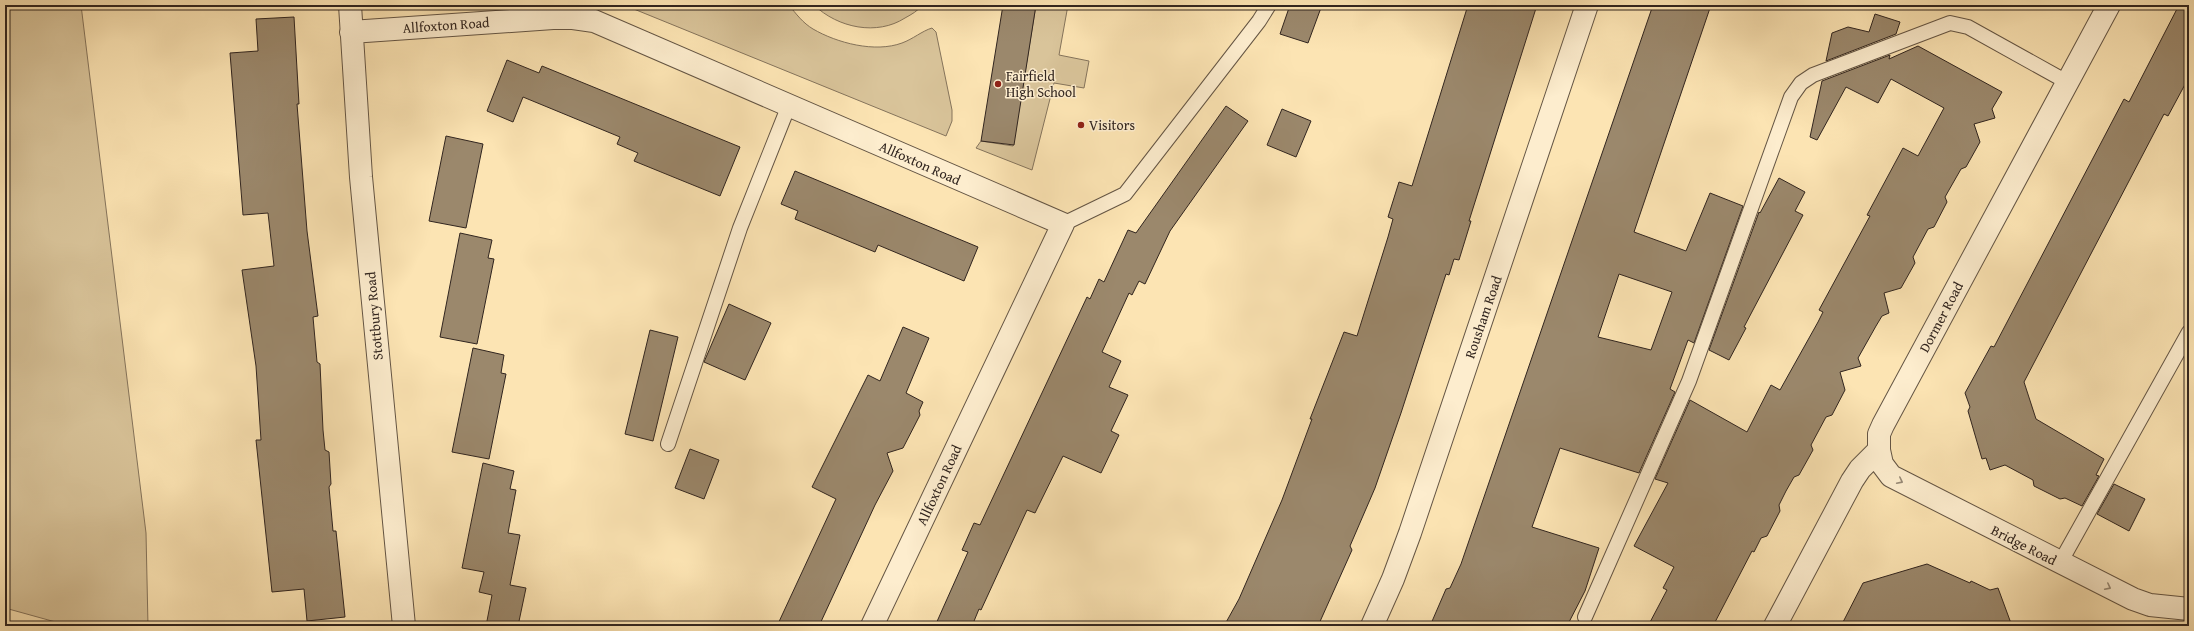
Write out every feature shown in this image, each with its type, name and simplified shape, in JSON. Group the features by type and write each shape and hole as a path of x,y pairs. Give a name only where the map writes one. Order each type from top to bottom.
{"street":[{"name":"Stottbury Road","path":"350,5 362,185 404,626"},
{"name":"Rousham Road","path":"1372,626 1393,579 1410,533 1587,5"},
{"name":"Dormer Road","path":"1878,450 1883,425 2108,5"},
{"name":"Allfoxton Road","path":"351,32 552,18 583,19 594,21 1063,224 872,626"},
{"name":"Bridge Road","path":"1878,450 1882,464 1891,476 2060,563 2133,600 2150,605 2189,609"},
{"path":"1775,626 1852,481 1860,469 1878,450"}],"lane":[{"path":"1063,224 1125,194 1259,21 1269,5"},
{"path":"1585,617 1689,381 1791,97 1801,83 1823,70 1950,24 1968,27 2067,82"},
{"path":"668,444 740,228 789,106"},
{"path":"2060,563 2189,332"}],"shaded area":[{"path":"5,5 81,5 146,533 148,626 70,626 5,608"},
{"path":"624,5 789,5 809,27 833,38 868,47 891,46 902,43 932,28 936,32 952,110 952,121 946,136"},
{"path":"814,5 922,5 915,12 894,24 870,28 846,24 834,19"},
{"path":"1036,5 1068,5 1059,55 1089,61 1084,88 1054,83 1032,170 976,148 981,141 1013,146"}],"building":[{"path":"1003,5 1036,5 1014,145 981,141"},
{"path":"1290,5 1322,5 1308,43 1280,34"},
{"path":"1468,5 1537,5 1469,221 1471,221 1459,260 1454,259 1449,275 1446,274 1375,488 1350,546 1352,550 1318,626 1224,626 1239,599 1282,500 1312,419 1310,419 1344,332 1357,336 1393,219 1388,217 1399,182 1412,186"},
{"path":"1653,5 1711,5 1634,232 1686,251 1710,193 1743,206 1694,343 1688,340 1670,389 1675,392 1639,473 1560,448 1532,527 1599,548 1585,591 1567,626 1430,626 1446,589 1450,588 1461,564","holes":["1619,274 1672,292 1651,350 1598,337"]},
{"path":"2179,5 2189,5 2189,77 2168,116 2164,114 2024,382 2036,419 2104,459 2096,475 2099,476 2082,506 2065,498 2060,499 2034,486 2033,480 2005,465 1990,470 1986,458 1982,459 1968,411 1970,407 1965,393 1991,346 1994,347 2124,99 2129,102"},
{"path":"1875,14 1900,22 1896,34 1826,61 1832,33 1848,27 1869,32"},
{"path":"294,17 299,104 297,104 307,231 318,316 313,317 317,362 320,364 325,450 329,452 331,484 329,487 333,531 336,531 345,617 307,621 304,589 272,592 256,440 261,440 256,366 242,270 274,266 268,213 243,215 230,53 258,51 256,19"},
{"path":"1918,46 2002,92 1992,109 1995,118 1974,124 1980,142 1966,167 1961,169 1945,197 1947,202 1934,227 1928,229 1913,257 1915,263 1901,288 1884,293 1889,313 1882,316 1858,358 1861,366 1840,372 1845,390 1832,415 1826,417 1811,445 1813,450 1799,475 1794,477 1779,505 1780,511 1767,536 1761,538 1754,552 1752,551 1713,626 1648,626 1667,590 1663,588 1674,567 1634,546 1668,483 1655,479 1690,400 1747,432 1771,385 1780,390 1818,322 1823,312 1819,310 1870,216 1867,215 1903,148 1918,156 1944,108 1891,79 1878,103 1846,87 1817,140 1810,137 1822,81 1890,55 1889,59"},
{"path":"507,60 539,73 542,66 740,147 720,196 634,161 638,153 617,144 620,137 523,97 513,122 487,111"},
{"path":"1226,106 1248,121 1170,231 1145,284 1139,281 1132,295 1129,293 1102,352 1121,361 1109,387 1128,395 1111,431 1119,435 1101,473 1063,456 1035,513 1027,510 981,610 979,609 972,626 935,626 968,552 962,550 974,523 980,525 1087,297 1090,299 1099,279 1104,282 1128,230 1136,233"},
{"path":"1282,109 1311,121 1296,157 1267,145"},
{"path":"446,136 483,144 466,228 429,221"},
{"path":"795,171 978,247 964,281 878,245 875,252 795,219 798,211 781,204"},
{"path":"1779,178 1805,192 1795,211 1803,215 1744,327 1746,328 1729,360 1709,350 1759,212 1760,213"},
{"path":"460,233 492,240 488,258 494,259 477,344 440,337"},
{"path":"729,304 771,323 745,380 704,362"},
{"path":"903,327 929,338 906,393 923,402 919,411 920,415 903,448 887,453 893,471 875,505 819,626 777,626 836,499 812,487 868,375 880,381"},
{"path":"650,330 678,337 653,441 625,434"},
{"path":"473,348 504,355 501,373 506,374 489,459 452,452"},
{"path":"690,449 719,460 704,499 675,488"},
{"path":"483,463 514,471 510,489 516,490 508,533 520,535 510,585 526,588 518,626 486,626 492,595 479,592 484,572 462,568"},
{"path":"2114,484 2145,499 2129,531 2097,514"},
{"path":"1927,564 1990,590 1998,588 2012,626 1841,626 1863,583"}],"place":[{"name":"Fairfield High School","path":"998,84"},
{"name":"Visitors","path":"1081,125"}]}
